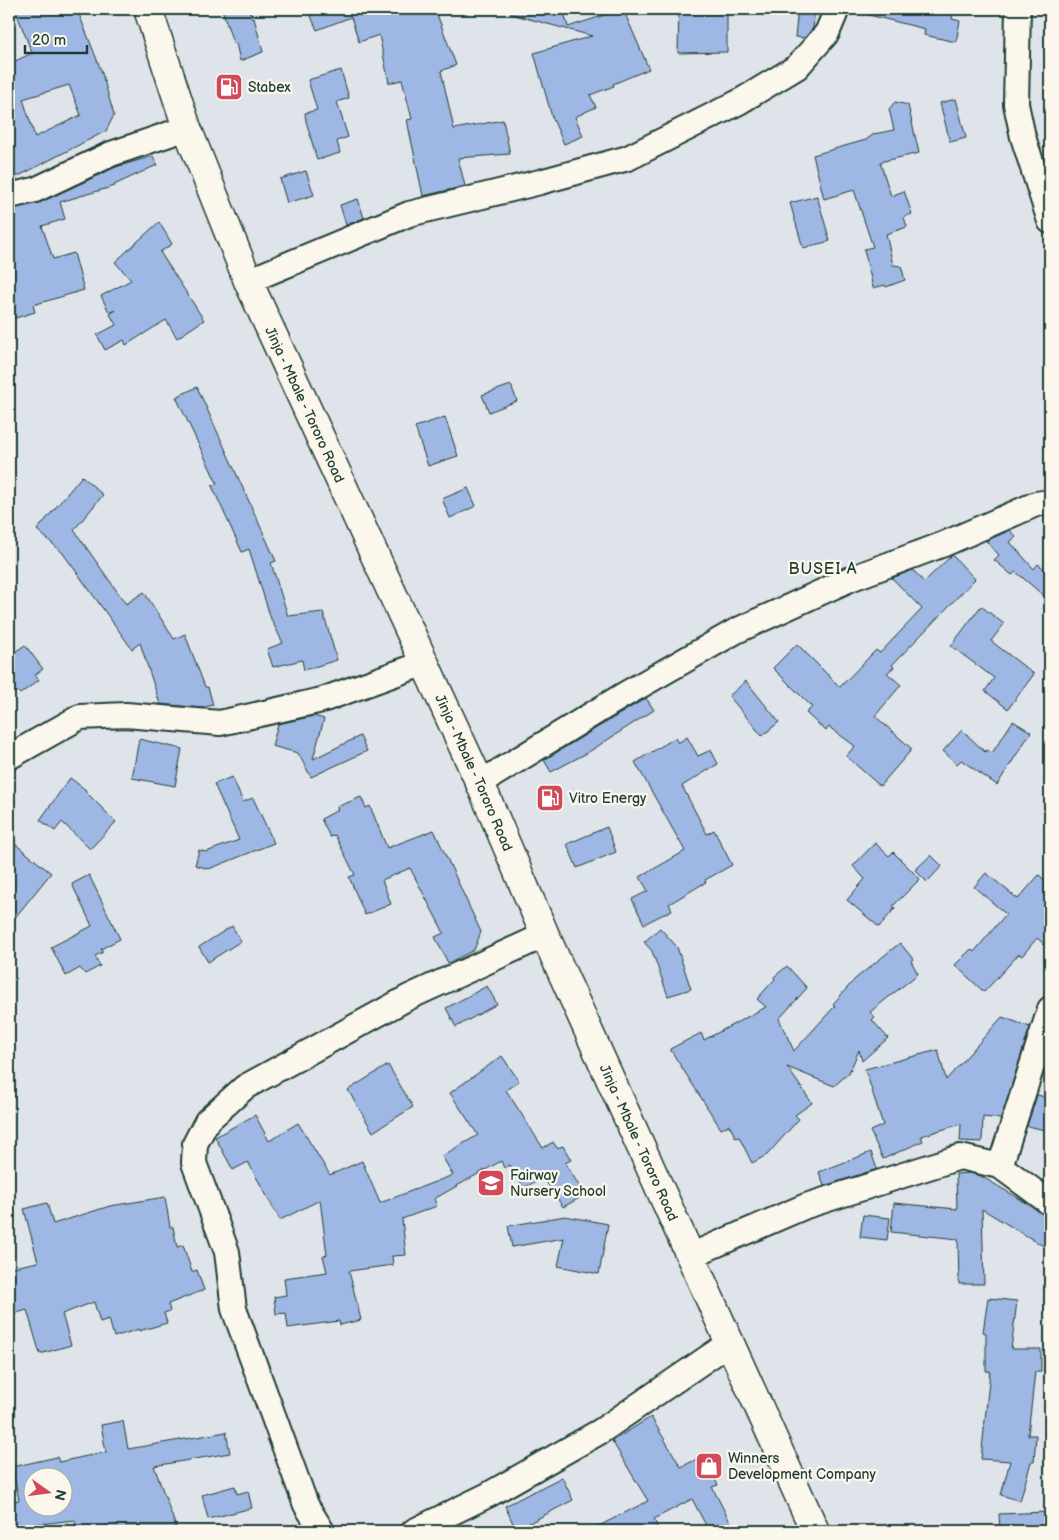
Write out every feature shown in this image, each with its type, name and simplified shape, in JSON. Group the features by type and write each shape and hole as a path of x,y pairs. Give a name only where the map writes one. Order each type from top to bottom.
{"main road":[{"name":"Jinja - Mbale - Tororo Road","path":"148,9 187,128 248,282 480,783 546,935 815,1531"}],"street":[{"path":"248,282 409,214 628,158 739,102 796,68 827,34 837,9"},
{"path":"1018,9 1016,104 1023,137 1050,221"},
{"path":"9,196 35,190 111,154 187,128"},
{"path":"480,783 622,696 736,631 850,580 1036,504 1050,502"},
{"path":"9,757 80,717 126,715 220,723 322,700 425,663"},
{"path":"322,1531 306,1504 234,1309 227,1252 194,1163 195,1144 207,1122 244,1087 408,997 546,935"},
{"path":"1000,1166 1050,1009"},
{"path":"692,1255 806,1206 960,1157 1000,1166 1050,1203"},
{"path":"414,1531 488,1495 601,1431 731,1342"}],"building":[{"path":"15,9 77,9 101,70 114,115 106,131 9,181 9,64 32,53","holes":["69,85 81,115 35,137 23,99"]},
{"path":"222,9 249,9 252,19 254,18 263,52 240,61 236,43 233,43"},
{"path":"324,9 435,9 456,65 441,71 454,129 503,120 510,154 458,158 465,186 423,196 407,120 412,119 402,80 389,83 379,35 359,42 351,17 317,30 310,14"},
{"path":"512,9 563,9 568,27 623,9 649,69 590,95 596,107 575,117 583,136 564,144 552,117 534,53 592,36 511,14"},
{"path":"679,9 727,10 727,52 678,53"},
{"path":"798,9 815,9 813,28 805,38 795,37"},
{"path":"870,9 954,9 952,19 960,21 956,42 924,35 925,29 869,15"},
{"path":"341,70 349,98 337,102 348,137 337,141 340,153 317,160 305,113 317,110 308,80"},
{"path":"956,99 966,138 950,142 940,103"},
{"path":"895,102 908,105 919,153 880,162 891,196 904,191 912,214 904,217 907,227 886,234 893,265 901,266 905,280 886,287 885,285 873,288 864,249 873,247 854,190 824,199 813,155 866,140 874,134 894,130 889,109"},
{"path":"153,156 157,165 115,186 60,202 65,219 42,226 53,259 74,253 84,290 33,305 35,312 9,320 9,209 41,202 116,167"},
{"path":"306,171 314,195 287,203 280,179"},
{"path":"817,196 830,241 803,248 790,203"},
{"path":"358,199 364,218 346,225 340,205"},
{"path":"159,222 172,244 160,252 204,320 177,338 166,320 126,345 124,340 105,350 97,335 116,325 110,314 116,310 109,312 101,296 131,280 115,262"},
{"path":"511,385 517,401 489,412 482,395"},
{"path":"197,387 276,561 271,563 288,616 323,612 337,660 304,670 302,660 273,667 267,649 283,643 271,619 249,549 242,552 212,486 217,483 176,397"},
{"path":"445,417 458,456 428,466 415,427"},
{"path":"82,476 103,495 74,530 126,604 144,592 174,639 185,634 205,687 208,687 213,705 201,708 160,704 140,643 132,649 62,552 37,530"},
{"path":"468,488 476,506 450,518 442,499"},
{"path":"1010,530 1016,537 1010,542 1034,569 1038,564 1050,574 1050,601 1016,572 1012,575 994,560 999,555 986,541"},
{"path":"952,555 975,579 892,665 894,667 887,673 901,685 875,716 912,749 880,786 846,756 855,746 829,727 826,731 806,713 812,707 773,668 797,644 840,687 876,650 880,653 922,609 892,578 913,570 924,582"},
{"path":"981,606 1004,624 991,641 1034,674 1008,709 985,691 994,678 951,646"},
{"path":"25,645 43,669 35,675 39,680 20,694 17,691 9,697 9,656"},
{"path":"746,681 779,722 762,736 729,696"},
{"path":"646,698 654,710 587,753 551,772 544,760"},
{"path":"314,716 324,719 313,759 360,736 367,751 311,777 298,753 272,746 278,724"},
{"path":"1013,721 1031,732 997,785 961,760 957,764 943,751 962,730 985,752 987,750 992,753"},
{"path":"687,737 698,756 711,750 718,764 682,786 707,834 714,830 732,865 669,904 672,910 644,924 632,899 648,891 640,877 685,851 635,762 675,738 678,743"},
{"path":"139,739 182,749 175,786 132,778"},
{"path":"232,777 243,802 253,798 274,843 209,869 195,865 199,850 206,852 239,840 214,784"},
{"path":"70,778 86,790 116,822 90,849 62,822 55,831 40,820"},
{"path":"361,797 366,808 370,806 387,848 434,830 481,932 474,950 448,963 435,937 444,933 410,868 382,880 391,904 365,915 349,877 355,875 335,835 330,837 321,819 338,810 337,807"},
{"path":"607,827 616,852 577,868 567,844"},
{"path":"9,839 51,873 9,925"},
{"path":"875,843 889,856 893,852 920,879 893,906 895,908 879,927 847,900 865,879 853,866"},
{"path":"931,855 942,866 927,882 915,870"},
{"path":"986,873 1018,899 1039,875 1050,885 1050,949 1037,938 1022,956 1019,954 984,992 955,965 971,949 974,952 1006,914 974,887"},
{"path":"89,875 120,939 101,949 103,952 95,956 100,966 85,974 80,968 66,976 51,947 92,926 72,884"},
{"path":"232,926 241,941 208,962 199,947"},
{"path":"660,928 677,947 691,989 668,996 652,951 644,942"},
{"path":"900,943 913,959 911,961 918,974 870,1012 875,1017 872,1020 888,1038 862,1061 859,1050 849,1073 834,1086 787,1067 812,1103 795,1115 799,1119 767,1155 752,1163 739,1137 736,1138 729,1125 721,1129 670,1049 701,1033 704,1040 766,1007 757,999 775,979 774,977 787,966 807,988 779,1019 794,1051 835,1006 833,1004 855,979"},
{"path":"487,986 497,1004 456,1027 446,1008"},
{"path":"1002,1017 1030,1027 1001,1119 983,1117 982,1142 960,1141 961,1124 921,1136 923,1141 883,1159 870,1131 883,1125 865,1069 938,1050 946,1080"},
{"path":"502,1056 519,1081 506,1090 543,1148 553,1142 557,1148 563,1146 571,1160 565,1163 585,1195 563,1207 543,1177 524,1188 510,1165 504,1168 501,1161 434,1199 437,1206 402,1219 406,1255 392,1256 393,1265 349,1271 361,1320 340,1325 339,1321 288,1328 286,1313 276,1314 274,1297 286,1295 284,1278 327,1272 323,1256 327,1255 320,1200 280,1220 248,1162 233,1170 215,1137 255,1115 269,1141 298,1123 330,1175 362,1161 380,1203 453,1175 442,1156 478,1135 450,1093"},
{"path":"388,1065 413,1107 373,1132 348,1090"},
{"path":"1037,1095 1050,1098 1050,1131 1027,1126"},
{"path":"871,1152 877,1169 824,1186 819,1172"},
{"path":"970,1173 981,1176 1050,1217 1050,1250 982,1209 984,1284 959,1284 958,1239 891,1232 894,1203 957,1209 956,1174"},
{"path":"165,1197 170,1227 173,1227 177,1247 183,1245 192,1272 197,1270 204,1290 168,1304 170,1311 164,1313 167,1323 114,1337 109,1319 100,1322 94,1302 62,1314 71,1345 40,1354 27,1310 9,1315 9,1268 38,1262 24,1209 47,1203 53,1224 110,1206"},
{"path":"863,1215 890,1218 887,1240 860,1237"},
{"path":"565,1216 608,1224 599,1274 558,1266 564,1238 512,1247 508,1226"},
{"path":"988,1298 1017,1301 1011,1349 1041,1349 1041,1372 1035,1372 1028,1435 1036,1435 1034,1462 1031,1462 1020,1501 1001,1495 1010,1461 981,1459 990,1371 986,1371 986,1333 983,1332"},
{"path":"651,1417 681,1467 703,1456 718,1485 712,1487 735,1531 709,1531 692,1499 654,1519 659,1531 589,1531 648,1501 612,1441"},
{"path":"123,1421 128,1449 226,1432 230,1453 154,1466 176,1527 165,1531 76,1531 75,1520 12,1527 9,1502 19,1500 12,1467 57,1457 59,1462 106,1452 101,1425"},
{"path":"562,1477 573,1500 516,1530 505,1506"},
{"path":"235,1486 237,1494 248,1491 252,1508 208,1519 202,1495"},
{"path":"1047,1512 1047,1528 1031,1528 1031,1531 1000,1529 999,1514"}],"place":[{"name":"Stabex","path":"229,87"},
{"name":"Vitro Energy","path":"550,798"},
{"name":"Fairway Nursery School","path":"491,1183"},
{"name":"Winners Development Company","path":"709,1466"}],"district":[{"name":"BUSEI A","path":"823,569"}]}
